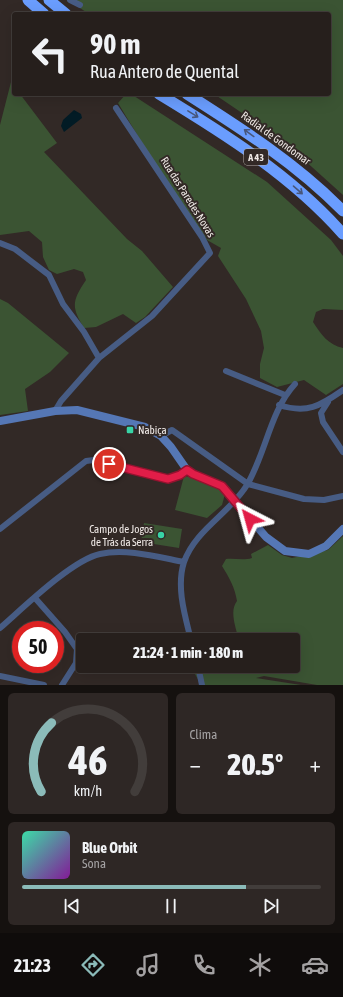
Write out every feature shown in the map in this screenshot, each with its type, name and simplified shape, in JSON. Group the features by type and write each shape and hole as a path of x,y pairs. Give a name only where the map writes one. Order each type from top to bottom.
{"highway":[{"path":"28,0 42,12"},
{"path":"49,0 64,12"},
{"name":"A 43","path":"162,96 252,154 317,207 343,234"},
{"name":"Radial de Gondomar","path":"190,96 242,129 283,158 343,212"}],"main road":[{"path":"0,421 55,411 77,410 145,427 161,436 171,447 187,470 222,486 266,537 285,551 309,554 326,546 343,529"}],"street":[{"path":"70,0 80,5"},
{"name":"Rua das Paredes Novas","path":"55,411 99,358 152,316 210,253 198,230 116,108"},
{"path":"0,243 15,249 49,275 63,304 84,332 99,358"},
{"path":"226,371 285,395"},
{"path":"190,633 182,590 184,562 191,546 228,509 234,499 248,484 269,435 279,405 285,395 295,384"},
{"path":"279,405 294,410 314,407 343,390"},
{"path":"331,398 321,413 323,422 343,452"},
{"path":"161,436 172,430 248,484 304,499 324,500 343,496"},
{"path":"0,527 86,461 94,460 168,479 180,475 187,470"},
{"path":"0,628 76,565 100,554 124,552 184,562"},
{"path":"35,598 65,632 77,649 76,663 62,685"},
{"path":"199,673 202,685"},
{"path":"0,676 44,685"}],"green space":[{"path":"68,0 343,0 343,195 282,140 217,96 331,96 331,12 86,12"},
{"path":"11,82 12,96 22,96 57,143 44,152 127,239 142,251 173,287 145,317 136,323 123,314 96,327 84,328 75,309 78,293 86,280 83,272 74,269 57,274 49,270 43,257 42,242 29,231 0,235 0,125"},
{"path":"124,96 134,96 267,182 331,240 343,256 343,310 323,309 316,312 313,322 329,342 343,348 343,384 326,395 304,380 277,387 260,378 260,364 264,348 261,331 246,299 218,256 221,248 207,240 144,146 118,103"},
{"path":"0,299 8,303 69,353 50,372 25,389 28,411 0,415"},
{"path":"184,476 206,482 225,494 222,505 207,518 175,510"},
{"name":"Campo de Jogos de Trás da Serra","path":"144,523 182,529 179,548 141,542"},
{"path":"343,536 343,685 317,685 264,676 256,678 301,685 201,685 195,674 300,673 300,633 237,633 233,615 237,601 236,596 222,566 226,559 252,558 251,554 268,545 282,555 292,558 328,550"}],"water":[{"path":"74,110 81,114 82,118 64,132 61,126 63,120"}],"place":[{"name":"Nabiça","path":"130,430"},
{"name":"Campo de Jogos de Trás da Serra","path":"161,535"}],"route":[{"path":"109,464 168,479 180,475 187,470 222,486 250,519"}]}
